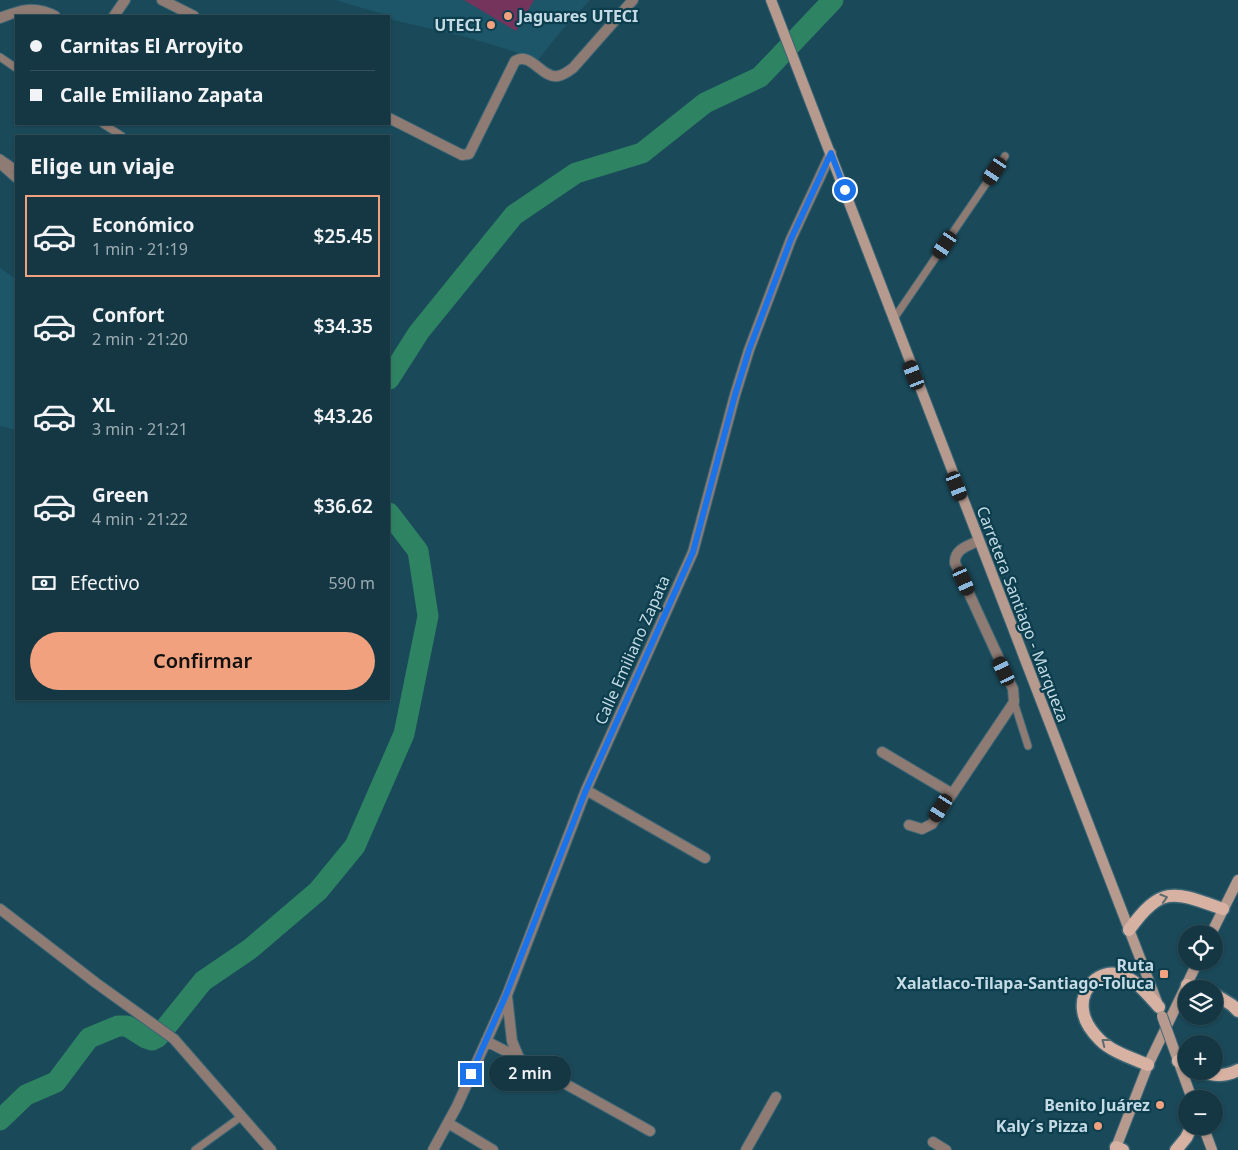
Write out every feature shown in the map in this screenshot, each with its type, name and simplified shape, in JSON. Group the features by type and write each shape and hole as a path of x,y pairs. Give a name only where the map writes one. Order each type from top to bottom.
{"main road":[{"name":"Carretera Santiago - Marqueza","path":"772,3 978,541 1178,1055"},
{"path":"1215,925 1238,880"},
{"path":"1129,930 1153,901 1167,896 1180,895 1223,909"},
{"path":"1148,1065 1128,1057 1101,1041 1089,1027 1083,1012 1082,1000 1087,989 1100,976 1120,974 1142,988 1161,1011"},
{"path":"1223,1000 1232,1005 1238,1012"},
{"path":"1118,1149 1148,1065 1178,1003"},
{"path":"1223,1075 1238,1070"},
{"path":"1176,1150 1188,1135"},
{"path":"1206,1135 1212,1150"}],"street":[{"path":"115,15 124,0"},
{"path":"162,0 192,15"},
{"path":"390,119 462,155 469,154 514,61 522,58 549,74 557,76 564,74 573,68 633,0"},
{"path":"0,18 30,8 46,11 53,15"},
{"name":"Calle Emiliano Zapata","path":"433,1150 448,1124 506,995 586,790 693,552 749,350 791,239 831,153"},
{"path":"909,825 916,829 928,827 1014,702 1013,689 956,563 958,551 978,541"},
{"path":"882,752 951,793"},
{"path":"586,790 705,858"},
{"path":"0,909 96,983 174,1039 271,1150"},
{"path":"506,995 512,1041 519,1058"},
{"path":"486,1041 650,1131"},
{"path":"746,1150 776,1097"},
{"path":"448,1124 493,1150"},
{"path":"933,1142 946,1150"}],"lane":[{"path":"0,58 15,67"},
{"path":"105,125 120,135"},
{"path":"893,320 1005,156"},
{"path":"0,158 15,168"},
{"path":"0,165 15,177"},
{"path":"1014,702 1028,746"},
{"path":"196,1150 242,1116"}],"shaded area":[{"name":"UTECI","path":"335,0 590,0 561,31 539,59 466,37 393,20 390,15"},
{"name":"Jaguares UTECI","path":"464,0 534,0 516,31"},
{"path":"0,268 15,278 15,430 0,426"}],"waterway":[{"path":"390,377 419,332 514,215 576,173 642,153 705,103 760,77 833,0"},
{"path":"0,1120 26,1095 56,1082 89,1038 118,1026 127,1026 152,1040 158,1037 203,981 250,949 318,891 355,846 404,734 428,616 418,551 390,514"}],"place":[{"name":"Jaguares UTECI","path":"508,16"},
{"name":"UTECI","path":"491,25"},
{"name":"Ruta Xalatlaco-Tilapa-Santiago-Toluca","path":"1164,974"},
{"name":"Benito Juárez","path":"1160,1105"},
{"name":"Kaly´s Pizza","path":"1098,1126"}],"route":[{"path":"471,1074 506,995 586,790 693,552 749,350 791,239 831,153 845,190"}]}
